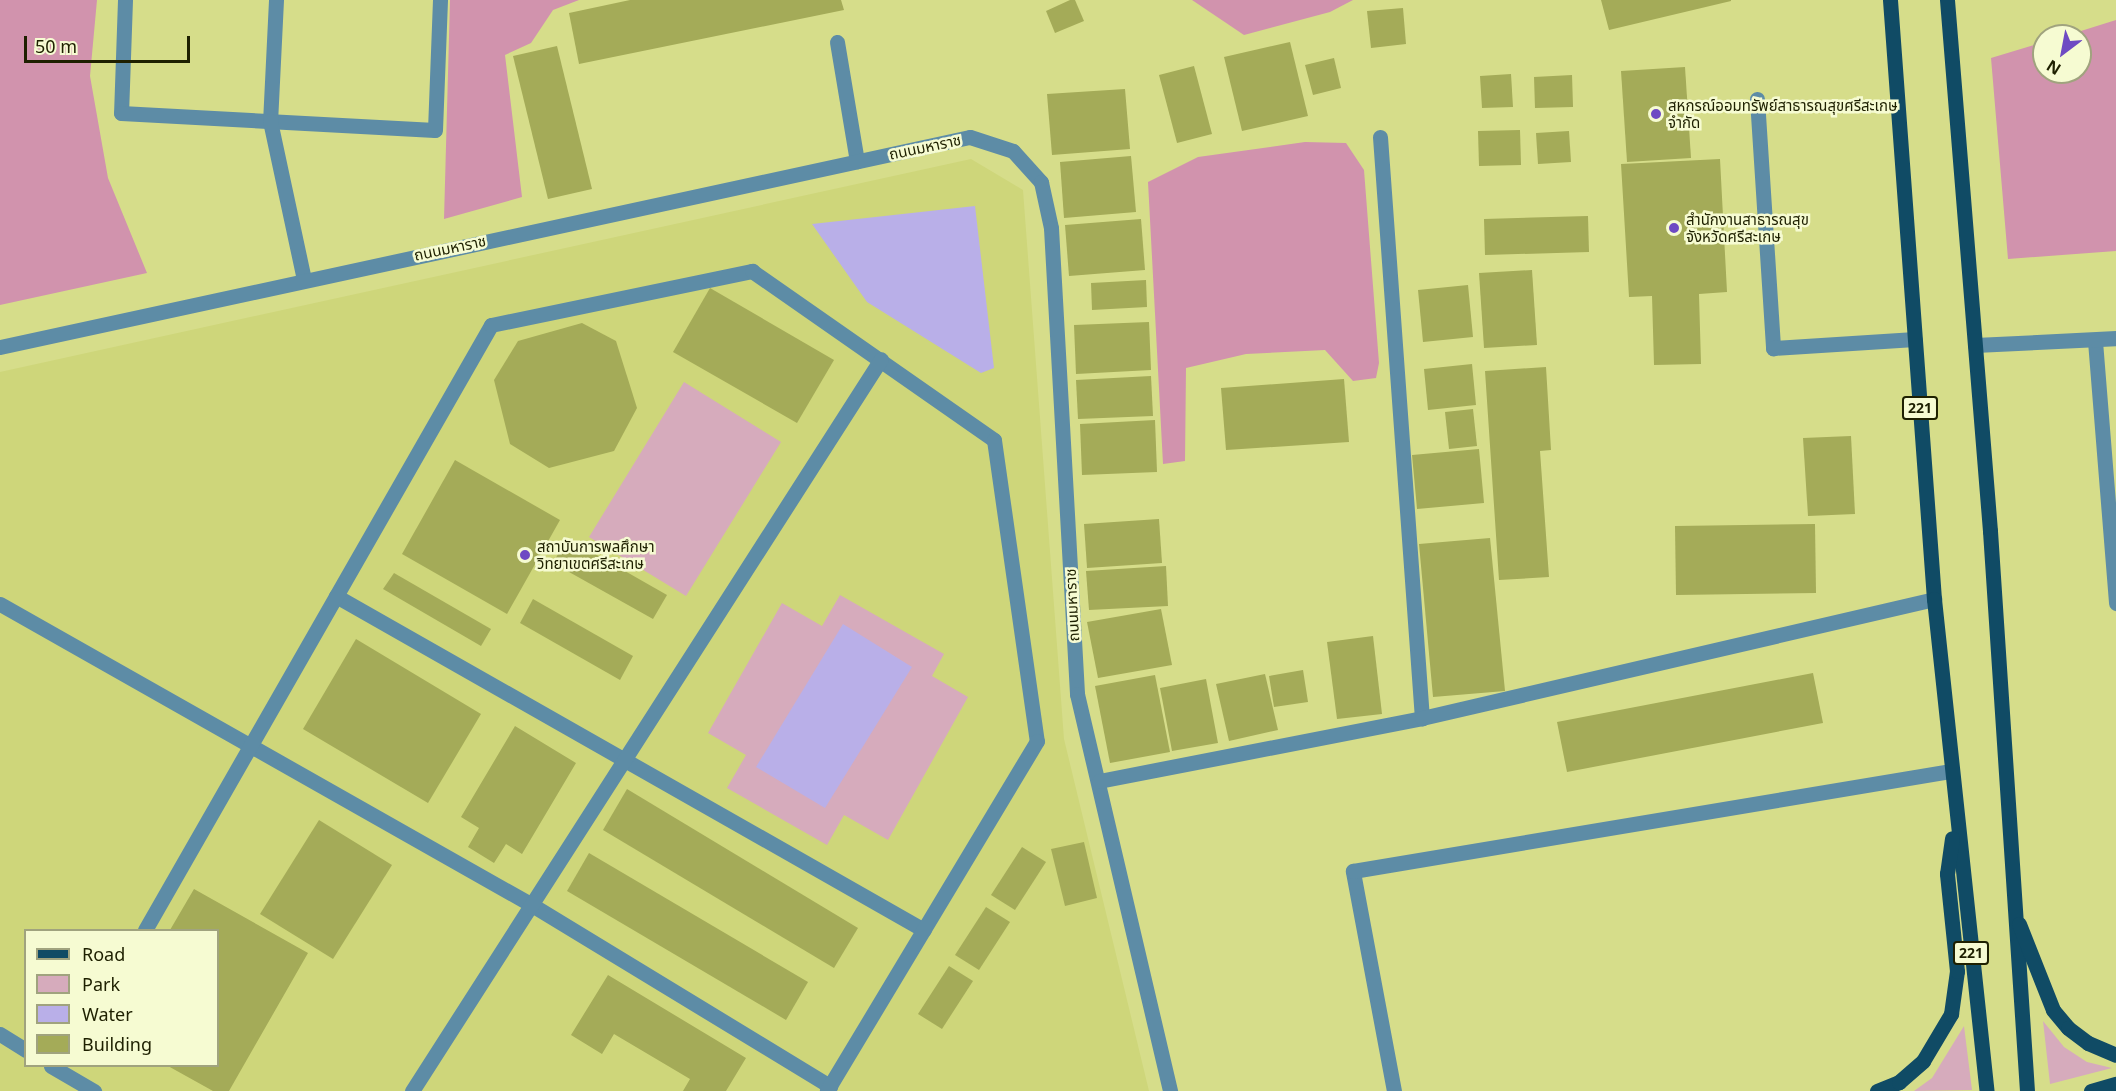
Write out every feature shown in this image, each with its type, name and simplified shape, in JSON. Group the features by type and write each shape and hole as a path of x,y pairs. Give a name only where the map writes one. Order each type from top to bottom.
{"main road":[{"name":"221","path":"1890,0 1934,599 1950,771 1987,1091"},
{"path":"1947,0 1975,345 2027,1091"},
{"path":"1877,1091 1899,1082 1923,1061 1951,1014 1957,970 1947,874 1955,815"},
{"path":"2013,908 2053,1010 2068,1028 2088,1044 2116,1055"},
{"path":"2091,1091 2116,1084"}],"street":[{"path":"125,0 121,113 435,130 440,0"},
{"path":"276,0 270,121 304,279"},
{"path":"837,42 857,161"},
{"path":"1757,99 1773,348 1915,339"},
{"name":"ถนนมหาราช","path":"0,347 304,279 970,137 1013,151 1041,182 1051,228 1077,694 1170,1091"},
{"path":"1380,137 1422,718"},
{"path":"0,604 252,745 532,905 829,1089 1037,741 994,440 752,271 491,325 252,745 146,929"},
{"path":"1975,345 2095,341 2116,338"},
{"path":"2095,341 2116,603"},
{"path":"412,1091 881,359"},
{"path":"336,596 625,758 924,930"},
{"path":"1099,781 1422,718 1934,599"},
{"path":"1394,1091 1353,871 1950,771"},
{"path":"0,1034 24,1049"},
{"path":"60,1068 94,1091"}],"shaded area":[{"path":"0,0 97,0 90,76 108,178 147,273 0,305"},
{"path":"450,0 579,0 553,10 531,43 505,55 522,197 444,219"},
{"path":"1192,0 1353,0 1330,12 1244,35"},
{"path":"2116,20 2116,251 2008,259 1991,58 2032,46 2032,84 2092,84 2092,28"},
{"path":"1305,142 1346,143 1364,170 1379,363 1376,378 1353,381 1325,350 1246,354 1186,368 1185,461 1163,464 1148,182 1198,157"},
{"name":"สถาบันการพลศึกษา วิทยาเขตศรีสะเกษ","path":"971,159 1023,190 1064,739 1149,1091 0,1091 0,372"}],"green space":[{"path":"684,382 781,442 686,596 589,537"},
{"path":"840,595 944,654 932,676 968,697 888,840 844,815 827,845 727,788 746,755 708,733 782,603 822,626"},
{"path":"2043,1021 2064,1047 2087,1062 2112,1068 2050,1084"},
{"path":"1964,1026 1972,1090 1914,1091 1932,1078"}],"water":[{"path":"975,206 994,368 981,373 867,302 812,224"},
{"path":"843,624 912,667 825,808 756,767"}],"building":[{"path":"630,0 841,0 844,10 579,64 569,13"},
{"path":"1075,0 1084,21 1055,33 1046,11"},
{"path":"1601,0 1731,0 1731,1 1609,30"},
{"path":"1403,8 1406,44 1371,48 1367,11"},
{"path":"1290,42 1308,116 1242,131 1224,57"},
{"path":"557,46 592,189 548,199 513,56"},
{"path":"1334,58 1341,88 1313,95 1305,65"},
{"path":"1194,66 1212,134 1177,143 1159,75"},
{"name":"สหกรณ์ออมทรัพย์สาธารณสุขศรีสะเกษ จำกัด","path":"1685,67 1691,158 1627,162 1621,71"},
{"path":"1511,74 1513,107 1482,108 1480,76"},
{"path":"1572,75 1573,107 1535,108 1534,77"},
{"path":"1125,89 1130,149 1052,155 1047,94"},
{"path":"1520,130 1521,165 1479,166 1478,131"},
{"path":"1569,131 1571,162 1538,164 1536,133"},
{"path":"1131,156 1136,212 1064,218 1060,162"},
{"name":"สำนักงานสาธารณสุข จังหวัดศรีสะเกษ","path":"1720,159 1727,292 1699,294 1701,364 1654,365 1652,296 1629,297 1621,164"},
{"path":"1588,216 1589,252 1485,255 1484,219"},
{"path":"1141,219 1145,270 1069,276 1065,225"},
{"path":"1532,270 1537,345 1484,348 1479,273"},
{"path":"1146,280 1147,307 1092,310 1091,283"},
{"path":"1468,285 1473,337 1423,342 1418,290"},
{"path":"710,288 834,360 797,423 673,352"},
{"path":"1149,322 1151,370 1076,374 1074,325"},
{"path":"582,323 616,341 637,408 614,451 549,468 510,444 494,380 518,341"},
{"path":"1472,364 1476,405 1428,410 1424,369"},
{"path":"1546,367 1551,450 1540,451 1549,577 1499,580 1485,371"},
{"path":"1151,376 1153,416 1078,419 1076,380"},
{"path":"1344,379 1349,442 1226,450 1221,388"},
{"path":"1473,409 1477,446 1449,449 1445,412"},
{"path":"1155,420 1157,472 1082,475 1080,424"},
{"path":"1851,436 1855,514 1808,516 1803,438"},
{"path":"1479,449 1484,503 1417,509 1412,455"},
{"path":"455,460 560,520 507,614 402,554"},
{"path":"1159,519 1162,563 1087,568 1084,524"},
{"path":"1815,524 1816,593 1676,595 1675,526"},
{"path":"567,538 667,595 653,619 553,563"},
{"path":"1490,538 1505,691 1433,697 1419,544"},
{"path":"1166,566 1168,606 1089,610 1086,571"},
{"path":"394,573 491,629 481,646 383,589"},
{"path":"533,599 633,656 620,680 520,623"},
{"path":"1161,609 1172,665 1098,678 1087,622"},
{"path":"1373,636 1382,714 1337,719 1327,642"},
{"path":"356,639 481,714 428,803 303,729"},
{"path":"1303,670 1308,702 1274,707 1269,676"},
{"path":"1813,673 1823,723 1567,772 1557,722"},
{"path":"1265,674 1278,730 1229,741 1216,684"},
{"path":"1155,675 1170,752 1110,763 1095,686"},
{"path":"1206,679 1218,743 1172,751 1160,688"},
{"path":"515,726 576,763 522,854 506,844 494,863 468,847 479,828 461,817"},
{"path":"627,789 858,928 834,968 603,830"},
{"path":"319,820 392,865 333,959 260,914"},
{"path":"1084,842 1097,898 1065,906 1051,849"},
{"path":"1022,847 1046,862 1015,910 991,895"},
{"path":"589,853 808,982 786,1020 567,891"},
{"path":"194,889 308,953 229,1091 213,1091 170,1067 219,1067 219,929 171,929"},
{"path":"986,907 1010,922 979,970 955,955"},
{"path":"949,966 973,981 942,1029 918,1014"},
{"path":"608,975 746,1058 726,1091 683,1091 690,1079 614,1034 602,1054 571,1035"}],"place":[{"name":"สหกรณ์ออมทรัพย์สาธารณสุขศรีสะเกษ จำกัด","path":"1656,114"},
{"name":"สำนักงานสาธารณสุข จังหวัดศรีสะเกษ","path":"1674,228"},
{"name":"สถาบันการพลศึกษา วิทยาเขตศรีสะเกษ","path":"525,555"}]}
